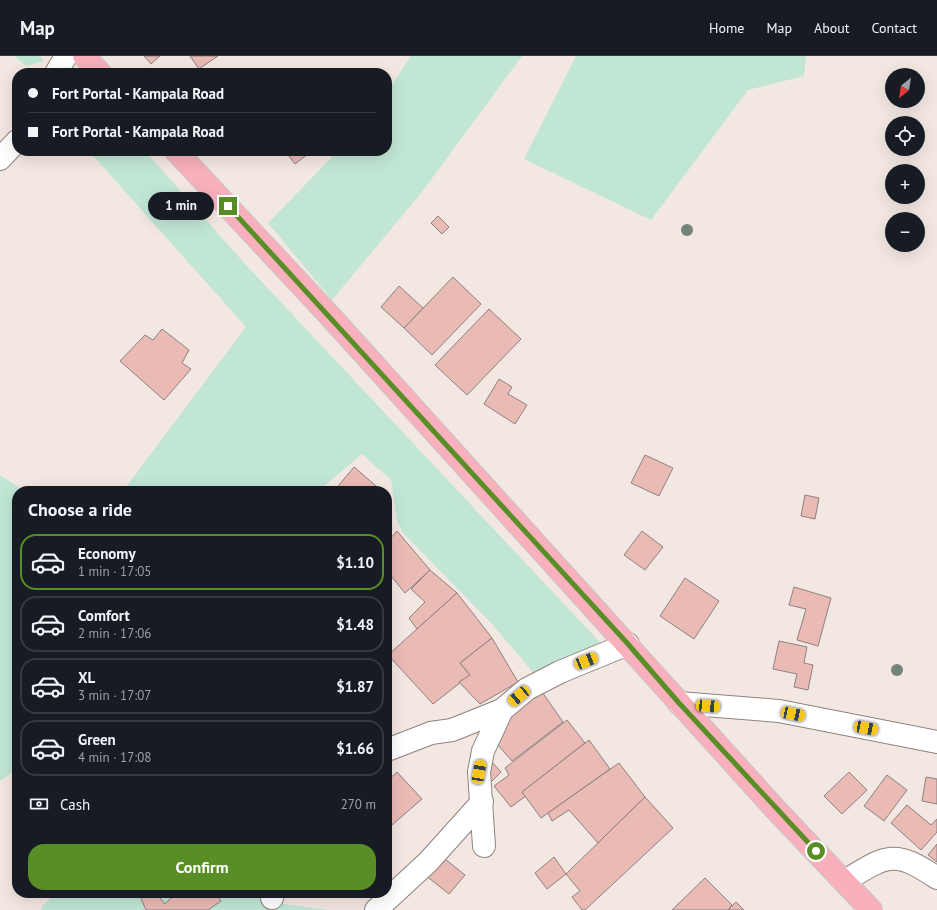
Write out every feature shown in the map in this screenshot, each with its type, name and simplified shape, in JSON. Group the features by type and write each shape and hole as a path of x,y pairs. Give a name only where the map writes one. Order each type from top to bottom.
{"highway":[{"path":"84,56 95,68"},
{"path":"181,156 319,305 628,644 679,703 778,812 872,910"}],"street":[{"path":"59,68 66,56"},
{"path":"0,159 12,146"},
{"path":"392,748 431,733 452,730 502,710 528,689 560,672 628,644"},
{"path":"679,703 779,711 937,742"},
{"path":"484,846 479,772 483,751 502,710"},
{"path":"392,895 428,862 482,802"},
{"path":"845,881 878,861 887,858 900,859 912,863 937,878"},
{"path":"376,910 389,898"}],"green space":[{"path":"14,56 40,56 44,61 26,66"},
{"path":"411,56 522,56 422,192 332,300 268,223 333,156 392,156 392,84"},
{"path":"576,56 806,56 804,76 748,90 651,220 524,159"},
{"path":"93,156 149,156 246,265 608,651 537,677 492,624 403,533 397,521 391,480 362,454 324,486 127,486 246,327"},
{"path":"0,475 16,486 12,486 12,773 0,781"},
{"path":"51,898 264,898 268,902 329,910 41,910 42,906"}],"building":[{"path":"144,56 160,56 151,64"},
{"path":"190,56 218,56 200,68 198,68"},
{"path":"289,156 305,156 295,164"},
{"path":"438,216 449,227 442,234 431,223"},
{"path":"453,277 481,304 432,355 404,328"},
{"path":"399,286 423,308 404,328 381,307"},
{"path":"489,309 521,339 467,395 435,365"},
{"path":"162,329 189,350 182,363 191,369 164,400 120,361 145,335 153,340"},
{"path":"499,379 512,387 508,394 527,405 515,424 484,404"},
{"path":"645,455 673,468 659,496 631,483"},
{"path":"354,467 376,486 338,486"},
{"path":"805,495 819,498 815,519 801,516"},
{"path":"397,531 430,570 405,593 392,577 392,536"},
{"path":"642,531 663,547 645,570 624,555"},
{"path":"430,570 457,593 417,629 409,618 425,602 411,589"},
{"path":"685,578 719,601 694,639 660,616"},
{"path":"794,587 831,598 818,646 797,640 806,609 789,605"},
{"path":"457,593 492,638 460,663 470,675 433,704 392,659 392,651"},
{"path":"492,638 518,682 480,704 459,682 470,675 460,663"},
{"path":"779,641 807,647 804,663 813,665 808,690 794,687 797,674 773,669"},
{"path":"540,689 563,722 512,761 490,736"},
{"path":"567,720 585,743 522,792 526,796 511,807 494,786 509,775 505,768"},
{"path":"589,740 610,769 541,818 522,792"},
{"path":"491,761 501,772 491,782 480,771"},
{"path":"619,763 645,797 598,843 569,810 552,821 548,813"},
{"path":"397,772 422,799 392,825 392,776"},
{"path":"849,772 867,790 842,814 824,796"},
{"path":"887,775 907,790 884,821 864,806"},
{"path":"926,777 937,779 937,804 922,801"},
{"path":"645,797 673,828 585,910 582,910 572,897 580,891 566,874"},
{"path":"907,805 931,825 937,819 937,832 921,850 891,823"},
{"path":"937,844 937,862 928,855"},
{"path":"440,855 465,875 449,894 425,875"},
{"path":"554,857 566,874 547,889 535,873"},
{"path":"705,878 732,905 728,910 672,910"},
{"path":"141,898 160,898 165,904 171,898 219,898 221,901 208,910 146,910"},
{"path":"736,902 744,910 728,910"}],"route":[{"path":"228,206 330,316 387,382 628,644 679,703 739,767 778,812 816,851"}]}
